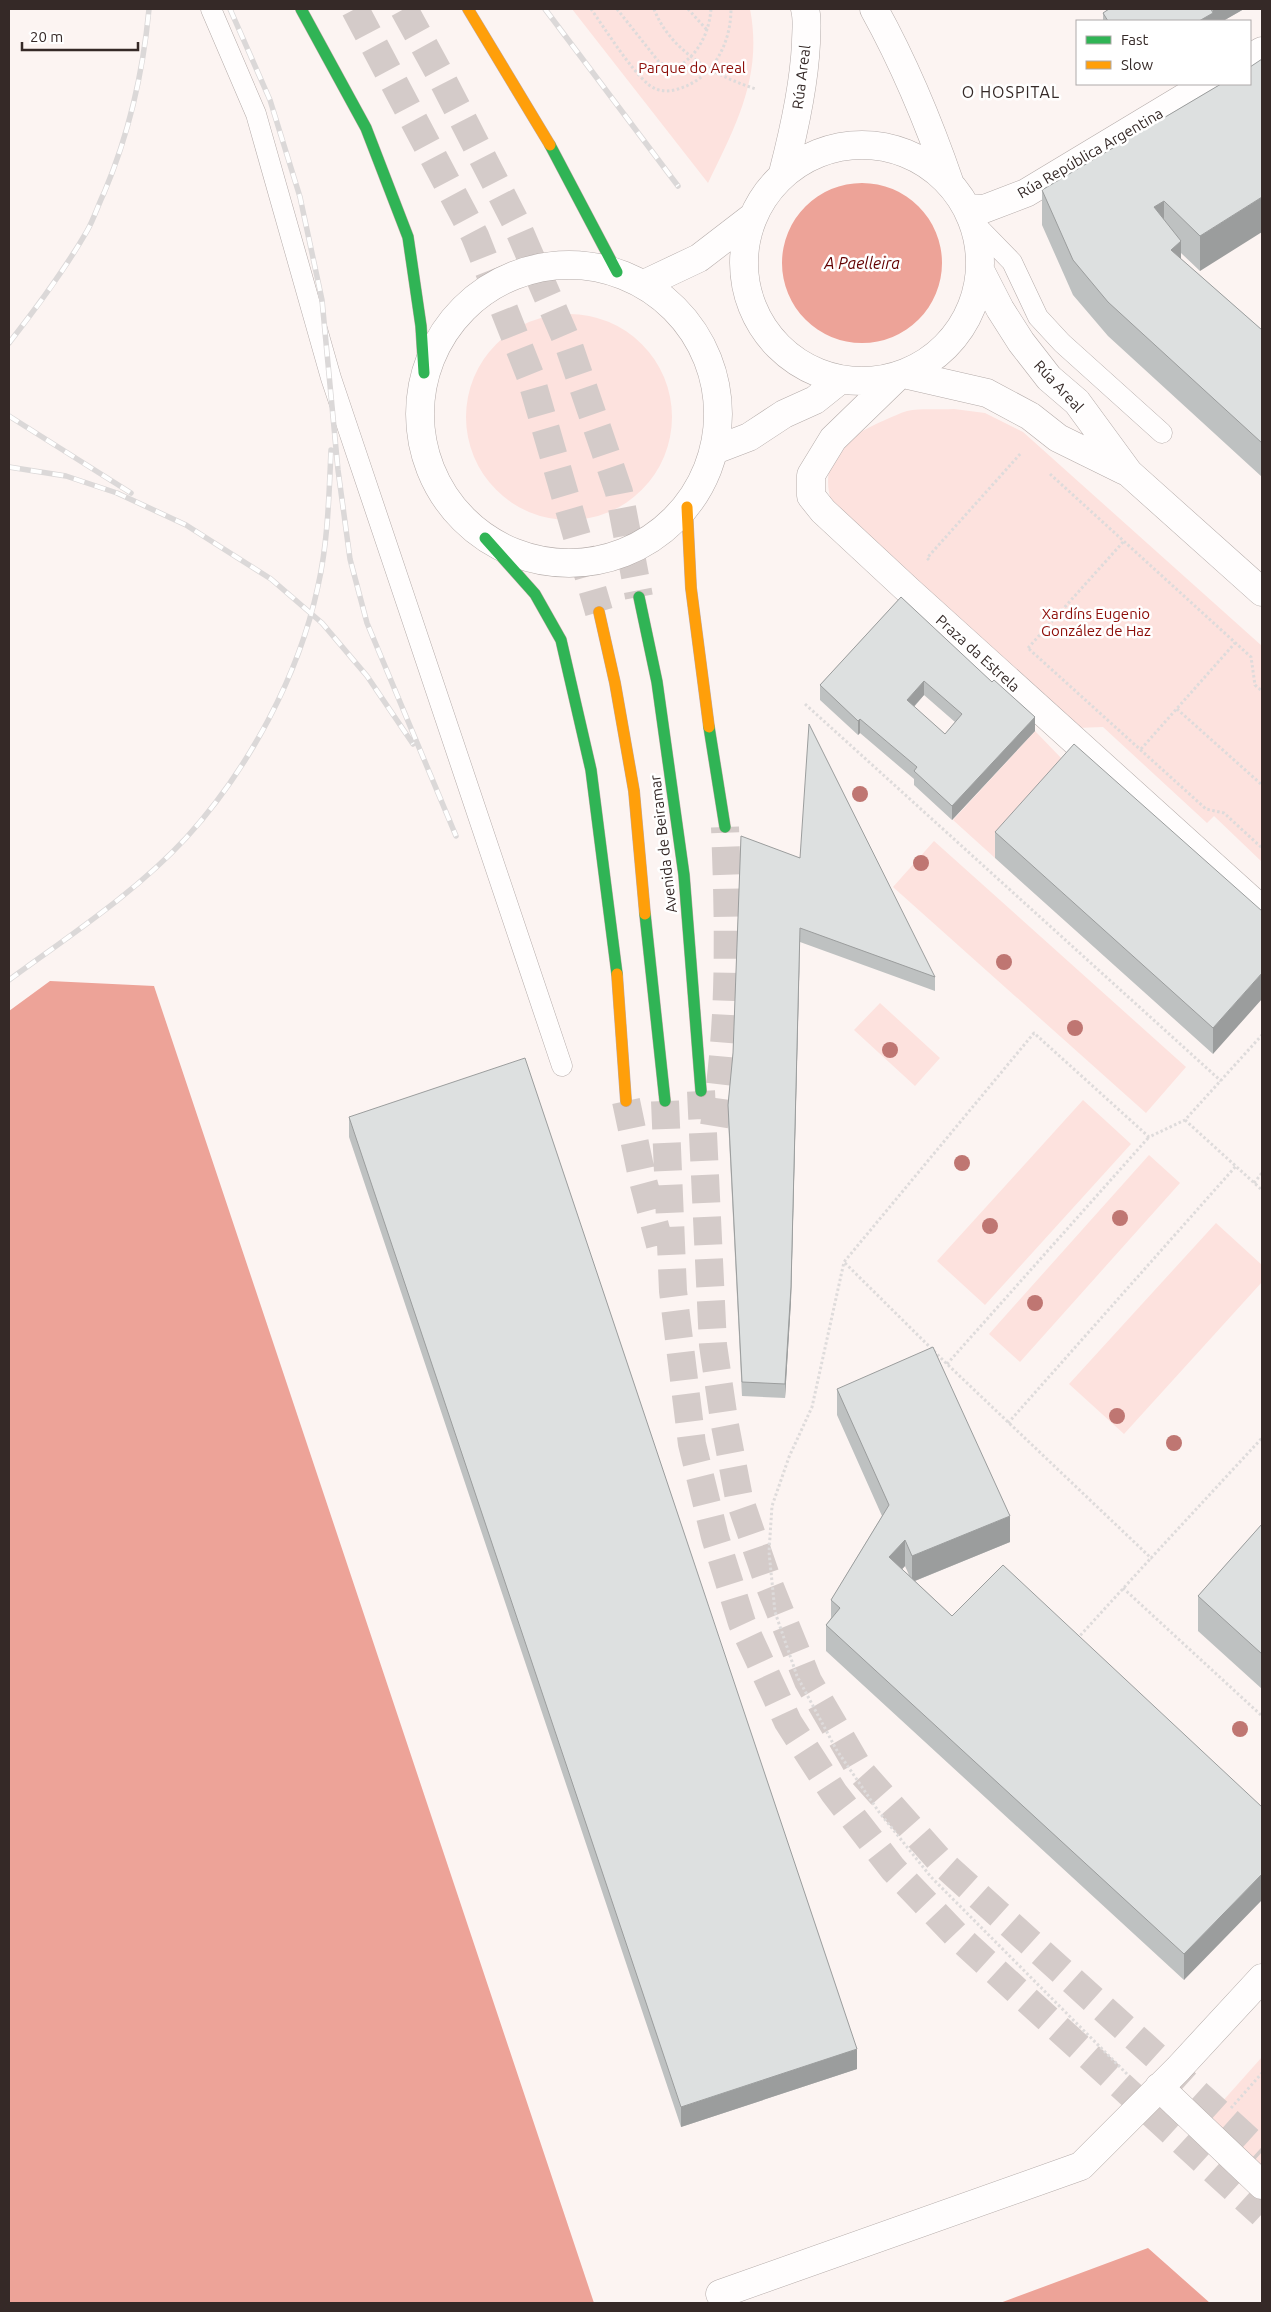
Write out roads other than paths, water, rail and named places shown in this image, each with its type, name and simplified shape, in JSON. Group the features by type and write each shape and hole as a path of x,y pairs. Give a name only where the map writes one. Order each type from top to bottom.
{"main road":[{"path":"301,9 366,128 408,237 421,326 424,373"},
{"path":"468,9 542,130 617,272"},
{"path":"687,507 688,557 699,656 725,827"},
{"path":"485,538 535,594 561,640 591,770 617,978 626,1101"},
{"name":"Avenida de Beiramar","path":"639,597 657,682 684,876 701,1091"},
{"name":"Avenida de Beiramar","path":"599,612 615,683 634,792 665,1101"}],"street":[{"name":"Rúa Areal","path":"783,173 792,141 805,63 807,17 805,9"},
{"path":"874,9 892,41 928,119 951,185 972,217 980,251 980,270 972,308 957,334 937,355 901,375 862,382 840,380 807,368 779,348 757,320 745,287 743,252 751,218 764,194 783,173 813,154 848,145 884,146 918,158 951,185"},
{"path":"1251,57 1262,51"},
{"name":"Rúa República Argentina","path":"972,217 984,208 1026,193 1205,85"},
{"path":"644,284 699,258 751,218"},
{"path":"570,263 617,272 644,284 681,315 707,356 719,402 715,450 704,480 687,507 655,537 614,557 570,564 525,557 485,538 451,506 428,465 419,419 424,373 445,329 458,315 478,294 521,271 570,263"},
{"name":"Rúa Areal","path":"980,270 1000,309 1021,342 1049,378 1077,402 1129,473 1262,592"},
{"name":"Rúa Areal","path":"901,375 987,393 1030,416 1058,438 1129,473"},
{"name":"Praza da Estrela","path":"901,375 833,439 811,475 811,496 823,511 908,590 1262,910"},
{"path":"715,450 749,437 784,414 815,400 840,380"},
{"path":"720,2294 1081,2166 1198,2047 1262,1978"},
{"path":"1154,2092 1262,2185"}],"lane":[{"path":"211,9 256,114 331,378 562,1066"},
{"path":"972,217 1012,262 1038,317 1062,343 1162,434"}],"water":[{"name":"A Paelleira","path":"854,183 870,183 900,192 919,206 936,232 941,247 941,279 936,294 919,320 900,334 885,340 870,343 854,343 824,334 800,314 791,301 785,286 782,271 782,255 791,225 811,201 824,192 839,186"},
{"path":"50,981 154,986 594,2303 9,2303 9,1011"},
{"path":"1148,2248 1210,2303 1000,2303"}],"tunnel":[{"path":"355,9 475,236 530,375 599,612"},
{"path":"404,9 515,221 569,346 619,492 639,597"},
{"path":"714,1126 720,1089 726,1014 728,939 725,827"},
{"path":"701,1091 713,1345 724,1420 739,1498 768,1582 808,1681 861,1772 941,1862 1262,2152"},
{"path":"626,1101 642,1177 660,1245"},
{"path":"665,1101 673,1291 692,1444 715,1537 742,1623 788,1722 834,1793 893,1869 957,1936 1262,2214"}],"railway":[{"path":"9,343 69,260 89,226 104,193 121,148 134,103 149,9"},
{"path":"230,9 270,100 300,197 322,300 338,470 350,559 367,623 456,836"},
{"path":"545,9 678,186"},
{"path":"9,416 131,493"},
{"path":"9,980 101,913 166,858 209,811 250,752 284,687 298,654 309,620 324,553 328,518 331,450"},
{"path":"9,467 66,476 117,493 186,525 271,579 322,623 367,676 413,744"}],"district":[{"name":"O HOSPITAL","path":"1011,92"}],"park label":[{"name":"Parque do Areal","path":"692,67"},
{"name":"Xardíns Eugenio González de Haz","path":"1096,622"}]}
